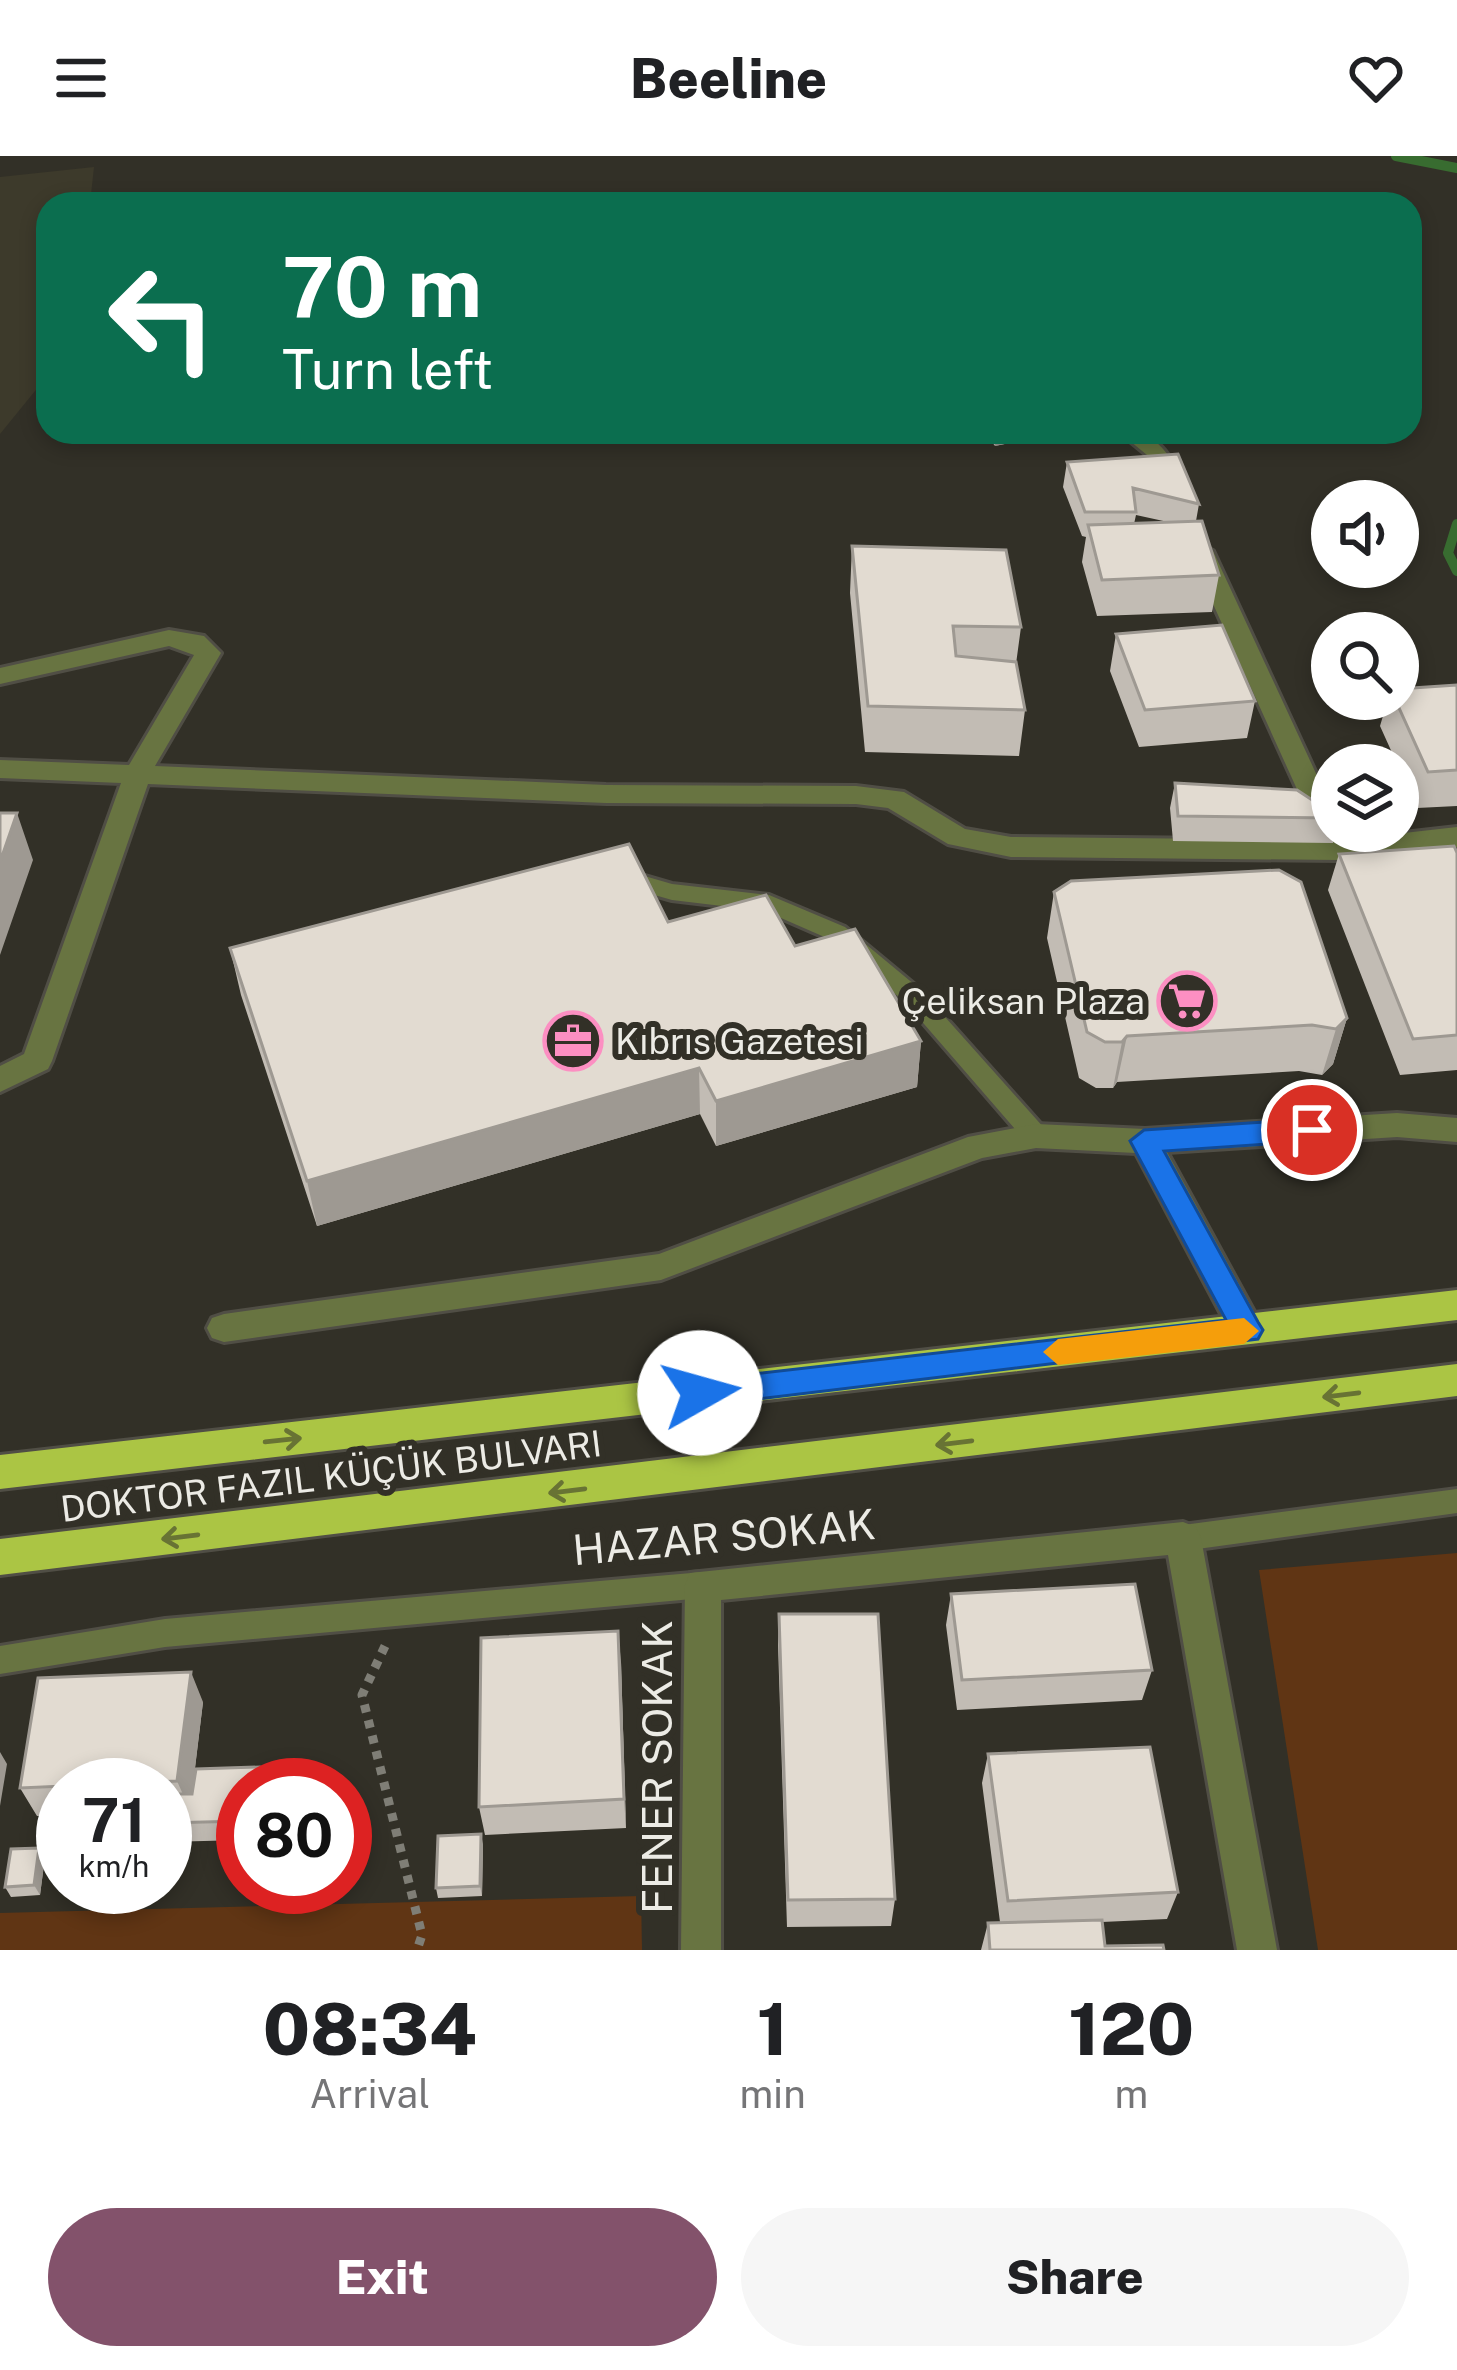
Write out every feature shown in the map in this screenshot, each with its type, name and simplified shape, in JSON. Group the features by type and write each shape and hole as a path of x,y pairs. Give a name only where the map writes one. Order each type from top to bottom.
{"highway":[{"path":"0,1472 1457,1305"},
{"path":"0,1557 1457,1380"}],"street":[{"path":"1146,444 1157,452 1311,799"},
{"path":"0,676 169,638 195,642 208,653 138,773 37,1061 0,1080"},
{"path":"0,769 606,794 856,795 894,799 958,837 1011,847 1311,850"},
{"path":"1419,841 1457,837"},
{"path":"224,1328 661,1267 979,1147 1036,1136 1144,1141 1397,1125 1457,1130"},
{"path":"1144,1141 1247,1330"},
{"path":"1183,1538 1257,1950"},
{"name":"HAZAR SOKAK","path":"703,1585 1183,1538"},
{"name":"FENER SOKAK","path":"701,1950 703,1585"}],"lane":[{"path":"596,874 672,892 770,903 837,933 913,996 1036,1136"},
{"name":"HAZAR SOKAK","path":"1183,1538 1457,1501"},
{"name":"HAZAR SOKAK","path":"0,1660 166,1634 703,1585"}],"path":[{"path":"401,1612 362,1695 422,1935 417,1950"}],"shaded area":[{"path":"94,167 91,192 36,192 36,390 0,434 0,177"},
{"path":"1457,1553 1457,1950 1318,1950 1259,1570"},
{"path":"641,1896 642,1950 0,1950 0,1913 192,1914 192,1908 216,1907 216,1914 372,1914 372,1903"}],"building":[{"path":"1178,454 1199,504 1133,488 1136,512 1085,512 1067,462"},
{"path":"1202,521 1219,575 1102,580 1088,525"},
{"path":"852,546 1006,550 1021,627 953,626 956,656 1016,662 1025,710 868,706"},
{"path":"1222,625 1255,701 1145,710 1116,634"},
{"path":"1457,685 1457,770 1428,772 1404,720 1419,720 1419,688"},
{"path":"1175,783 1297,790 1311,799 1311,818 1178,816"},
{"path":"0,813 17,813 0,862"},
{"name":"Kıbrıs Gazetesi","path":"629,844 668,922 766,895 795,946 855,929 921,1041 716,1101 699,1068 307,1181 230,948"},
{"path":"1454,846 1457,853 1457,1035 1413,1039 1339,854"},
{"name":"Çeliksan Plaza","path":"1279,870 1301,882 1347,1018 1336,1029 1312,1025 1127,1036 1122,1042 1105,1042 1087,1032 1054,892 1071,881"},
{"path":"1135,1584 1152,1670 962,1680 951,1594"},
{"path":"779,1614 878,1614 895,1899 788,1900"},
{"path":"618,1631 624,1799 479,1807 481,1638"},
{"path":"191,1672 180,1758 36,1758 36,1787 20,1788 38,1678"},
{"path":"1150,1747 1178,1892 1008,1901 988,1754"},
{"path":"216,1768 216,1822 192,1822 196,1769"},
{"path":"481,1834 480,1886 436,1888 438,1836"},
{"path":"36,1848 34,1885 5,1887 11,1849"},
{"path":"1102,1920 1105,1946 1163,1945 1164,1950 990,1950 988,1923"}],"waterway":[{"path":"1396,156 1457,168"},
{"path":"1457,524 1448,553 1457,571"}],"slow traffic":[{"path":"1058,1352 1244,1331"}],"place":[{"name":"Çeliksan Plaza","path":"1187,1001"},
{"name":"Kıbrıs Gazetesi","path":"573,1041"}],"route":[{"path":"700,1393 1247,1330 1144,1141 1312,1130"}]}
